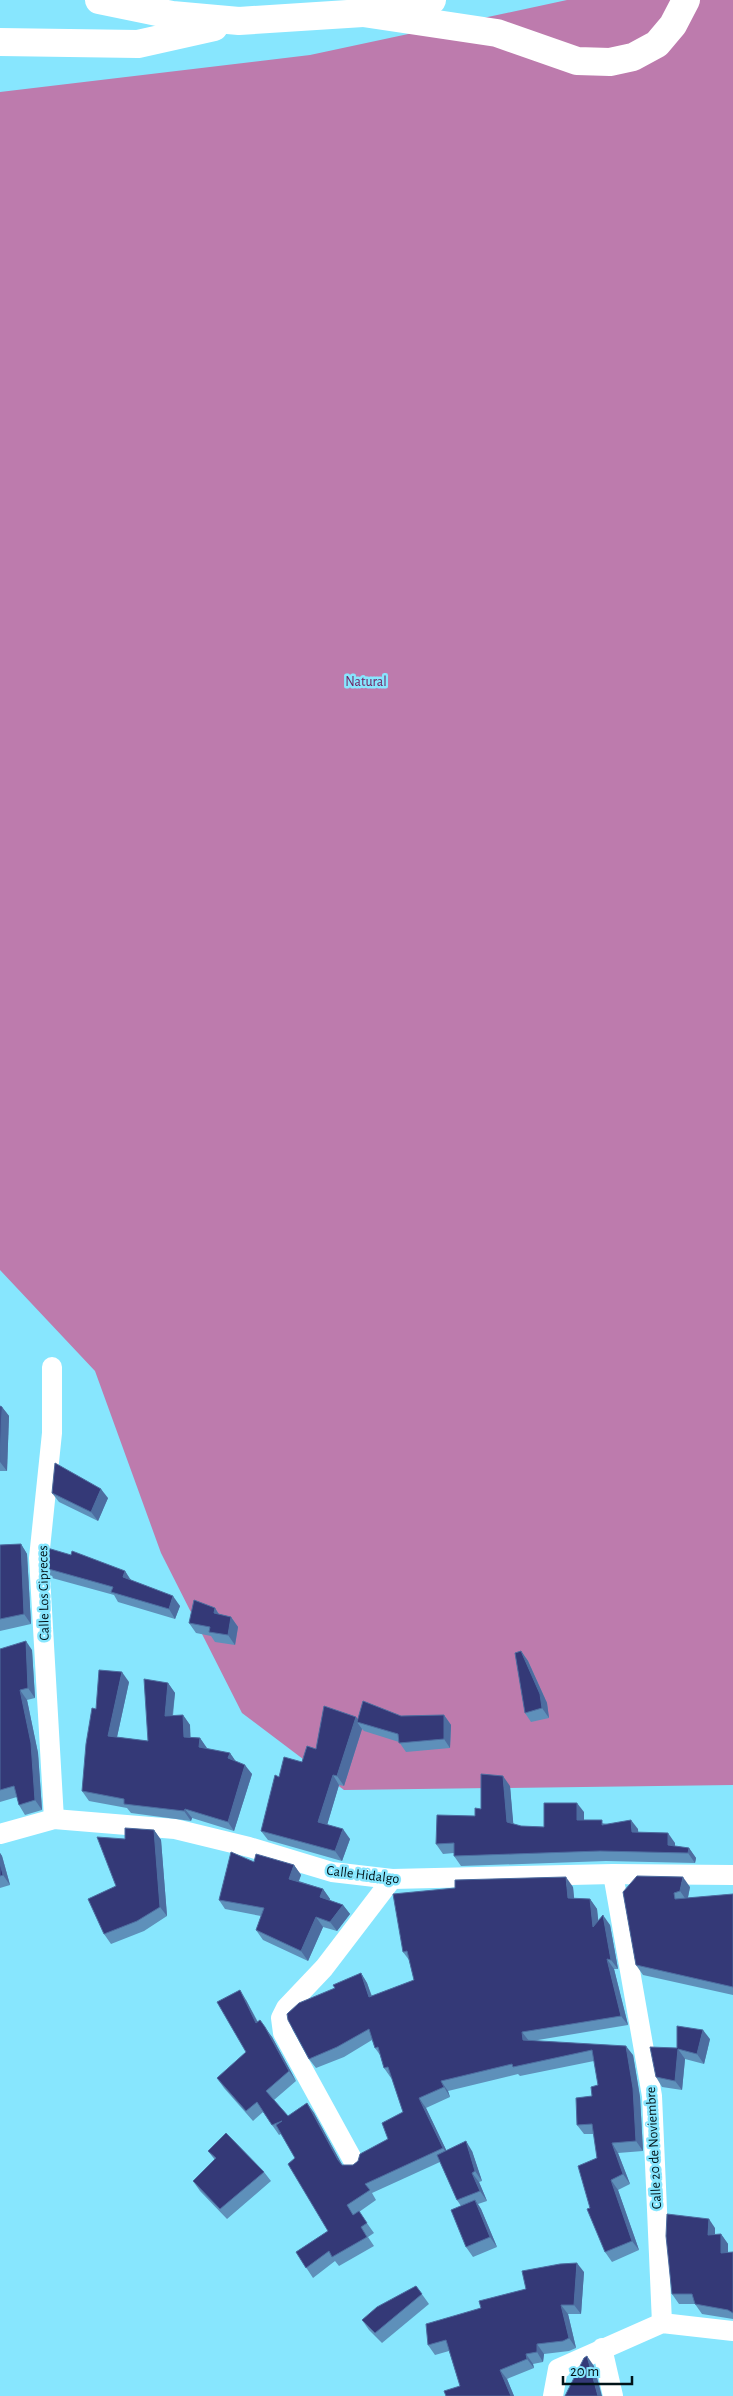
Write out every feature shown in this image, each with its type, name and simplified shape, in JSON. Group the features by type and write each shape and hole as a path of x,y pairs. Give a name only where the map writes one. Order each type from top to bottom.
{"main road":[{"path":"99,0 172,15 239,21 363,14 432,0"},
{"path":"202,0 239,21"},
{"path":"363,14 391,0"},
{"path":"363,14 497,33 577,60 610,62 633,56 657,44 673,25 686,0"},
{"path":"0,42 138,44 239,21"}],"street":[{"name":"Calle Los Cipreces","path":"52,1367 52,1433 39,1558 54,1819"},
{"name":"Calle Hidalgo","path":"0,1834 54,1819 175,1829 249,1847 332,1872 392,1879 613,1874 733,1875"},
{"name":"Calle 20 de Noviembre","path":"613,1874 652,2096 662,2323"},
{"path":"355,2164 283,2033 281,2018 286,2008 324,1968 392,1879"},
{"path":"552,2396 558,2369 662,2323 733,2331"},
{"path":"602,2348 614,2396"}],"green space":[{"name":"Natural","path":"567,0 733,0 733,1785 344,1790 242,1713 161,1553 95,1371 0,1270 0,92 310,55"}],"building":[{"path":"0,1406 2,1407 0,1462"},
{"path":"55,1463 101,1489 91,1512 52,1493"},
{"path":"21,1544 24,1614 0,1619 0,1545"},
{"path":"44,1547 71,1555 72,1551 125,1571 123,1577 173,1596 169,1609 111,1592 113,1587 45,1568"},
{"path":"194,1600 215,1608 214,1613 231,1617 228,1635 209,1632 210,1627 189,1623"},
{"path":"26,1641 28,1688 20,1690 31,1743 35,1800 19,1805 14,1786 0,1790 0,1649"},
{"path":"521,1651 540,1694 542,1708 525,1713 515,1653"},
{"path":"99,1670 122,1672 108,1736 148,1741 144,1679 168,1683 165,1716 183,1715 184,1737 200,1738 199,1747 230,1753 228,1758 245,1765 228,1822 185,1809 184,1811 124,1804 124,1799 82,1791 86,1744 92,1708 96,1709"},
{"path":"363,1701 401,1716 444,1715 444,1739 399,1743 398,1734 357,1722"},
{"path":"324,1706 356,1717 337,1776 333,1775 318,1822 343,1829 335,1851 261,1831 275,1775 279,1777 284,1757 302,1762 307,1746 316,1749"},
{"path":"481,1774 503,1776 507,1822 521,1826 544,1827 544,1803 577,1803 577,1820 602,1820 602,1825 631,1820 632,1832 668,1833 668,1845 689,1848 688,1853 600,1851 454,1856 454,1843 436,1844 437,1815 475,1816 475,1808 481,1809"},
{"path":"125,1828 154,1830 160,1907 137,1921 104,1934 88,1899 116,1886 97,1837 125,1839"},
{"path":"231,1852 254,1862 256,1854 294,1865 289,1879 323,1889 320,1897 343,1905 330,1922 316,1917 301,1951 256,1930 264,1908 219,1900"},
{"path":"0,1863 3,1875 0,1876"},
{"path":"637,1876 683,1877 680,1891 674,1893 675,1899 733,1894 733,1987 636,1965 623,1892"},
{"path":"566,1877 568,1898 590,1899 593,1927 603,1915 611,1960 607,1959 621,2016 522,2032 523,2040 626,2046 633,2088 636,2141 612,2143 623,2174 611,2180 632,2241 605,2252 587,2209 590,2208 578,2166 597,2158 592,2124 577,2125 576,2098 592,2096 591,2087 598,2085 592,2050 513,2067 512,2064 441,2081 444,2087 419,2098 443,2148 365,2184 370,2190 347,2205 353,2215 359,2211 367,2223 361,2227 367,2237 332,2257 329,2251 306,2268 296,2252 328,2231 288,2164 295,2158 276,2125 282,2121 272,2125 257,2102 246,2111 217,2078 246,2052 217,2002 240,1990 256,2023 260,2020 265,2027 289,2071 266,2091 288,2116 307,2103 338,2160 342,2165 353,2165 358,2161 360,2154 388,2139 382,2123 403,2112 388,2067 384,2068 378,2047 375,2048 369,2029 337,2047 309,2059 288,2020 287,2014 299,2003 335,1988 333,1985 361,1973 369,1997 414,1980 407,1951 403,1952 393,1894 455,1888 455,1880"},
{"path":"677,2026 703,2030 697,2054 678,2049 675,2081 656,2077 650,2047 677,2048"},
{"path":"226,2133 264,2172 220,2209 193,2181 216,2158 208,2151"},
{"path":"466,2141 475,2171 472,2173 480,2191 457,2200 437,2155"},
{"path":"475,2200 490,2237 466,2247 451,2210"},
{"path":"667,2214 709,2219 708,2235 721,2234 721,2253 733,2252 733,2313 728,2310 695,2304 692,2294 672,2294 666,2236"},
{"path":"577,2263 574,2305 561,2305 569,2338 563,2341 537,2344 537,2352 526,2354 527,2359 500,2370 511,2396 446,2396 444,2391 460,2386 446,2340 428,2345 426,2324 481,2308 479,2301 526,2289 522,2271"},
{"path":"416,2286 422,2294 375,2333 362,2320 377,2307"},
{"path":"587,2356 598,2396 565,2396 584,2358"}]}
